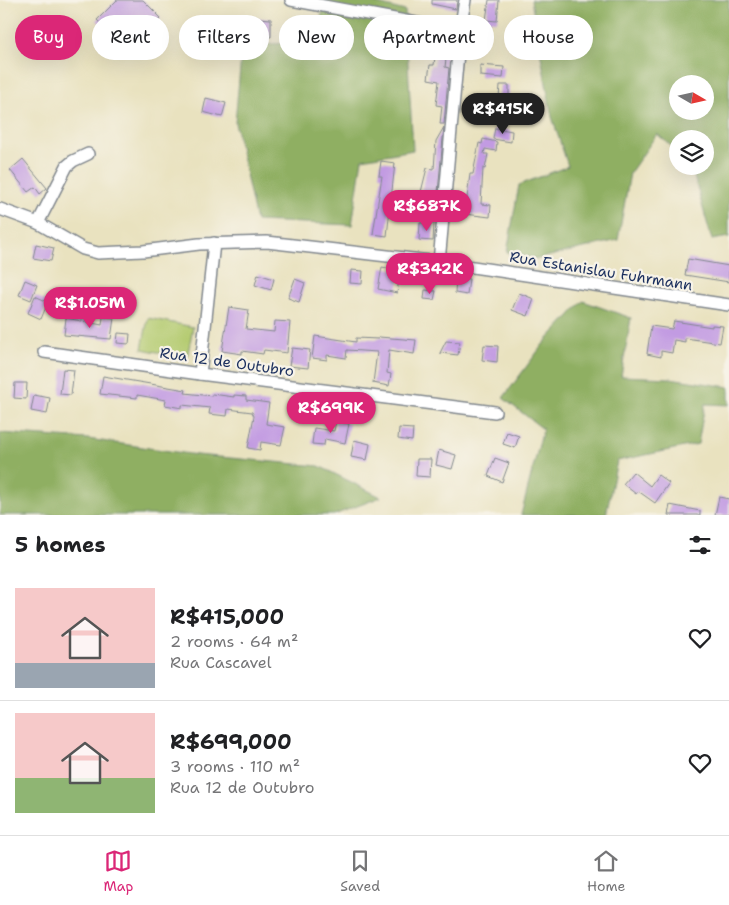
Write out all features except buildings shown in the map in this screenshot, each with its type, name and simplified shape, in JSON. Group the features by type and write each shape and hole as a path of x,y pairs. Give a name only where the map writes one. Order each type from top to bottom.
{"street":[{"path":"291,0 373,15"},
{"path":"463,15 465,0"},
{"path":"439,262 457,60"},
{"path":"38,223 67,166 88,154"},
{"name":"Rua Estanislau Fuhrmann","path":"0,209 38,223 83,249 98,253 143,251 214,243 267,242 439,262 729,305"},
{"path":"200,374 214,243"},
{"name":"Rua 12 de Outubro","path":"44,352 496,412"}],"green space":[{"path":"325,0 363,0 405,11 405,15 364,15 364,60 408,60 413,150 362,159 352,225 256,221 235,123 241,60 269,60 269,44 279,44 279,60 354,60 354,15 322,15"},
{"path":"531,0 729,0 729,237 712,240 694,175 714,175 714,130 669,130 669,144 657,134 630,173 618,240 537,259 507,252 519,185 568,166 552,117 542,60 593,60 593,15 534,15"},
{"path":"583,301 631,318 621,376 670,378 729,387 729,405 705,404 698,444 617,461 606,515 521,515 543,429 503,398 544,343"},
{"path":"148,318 193,327 187,358 142,349"},
{"path":"0,433 88,439 197,455 319,466 381,497 334,515 0,515"}]}
